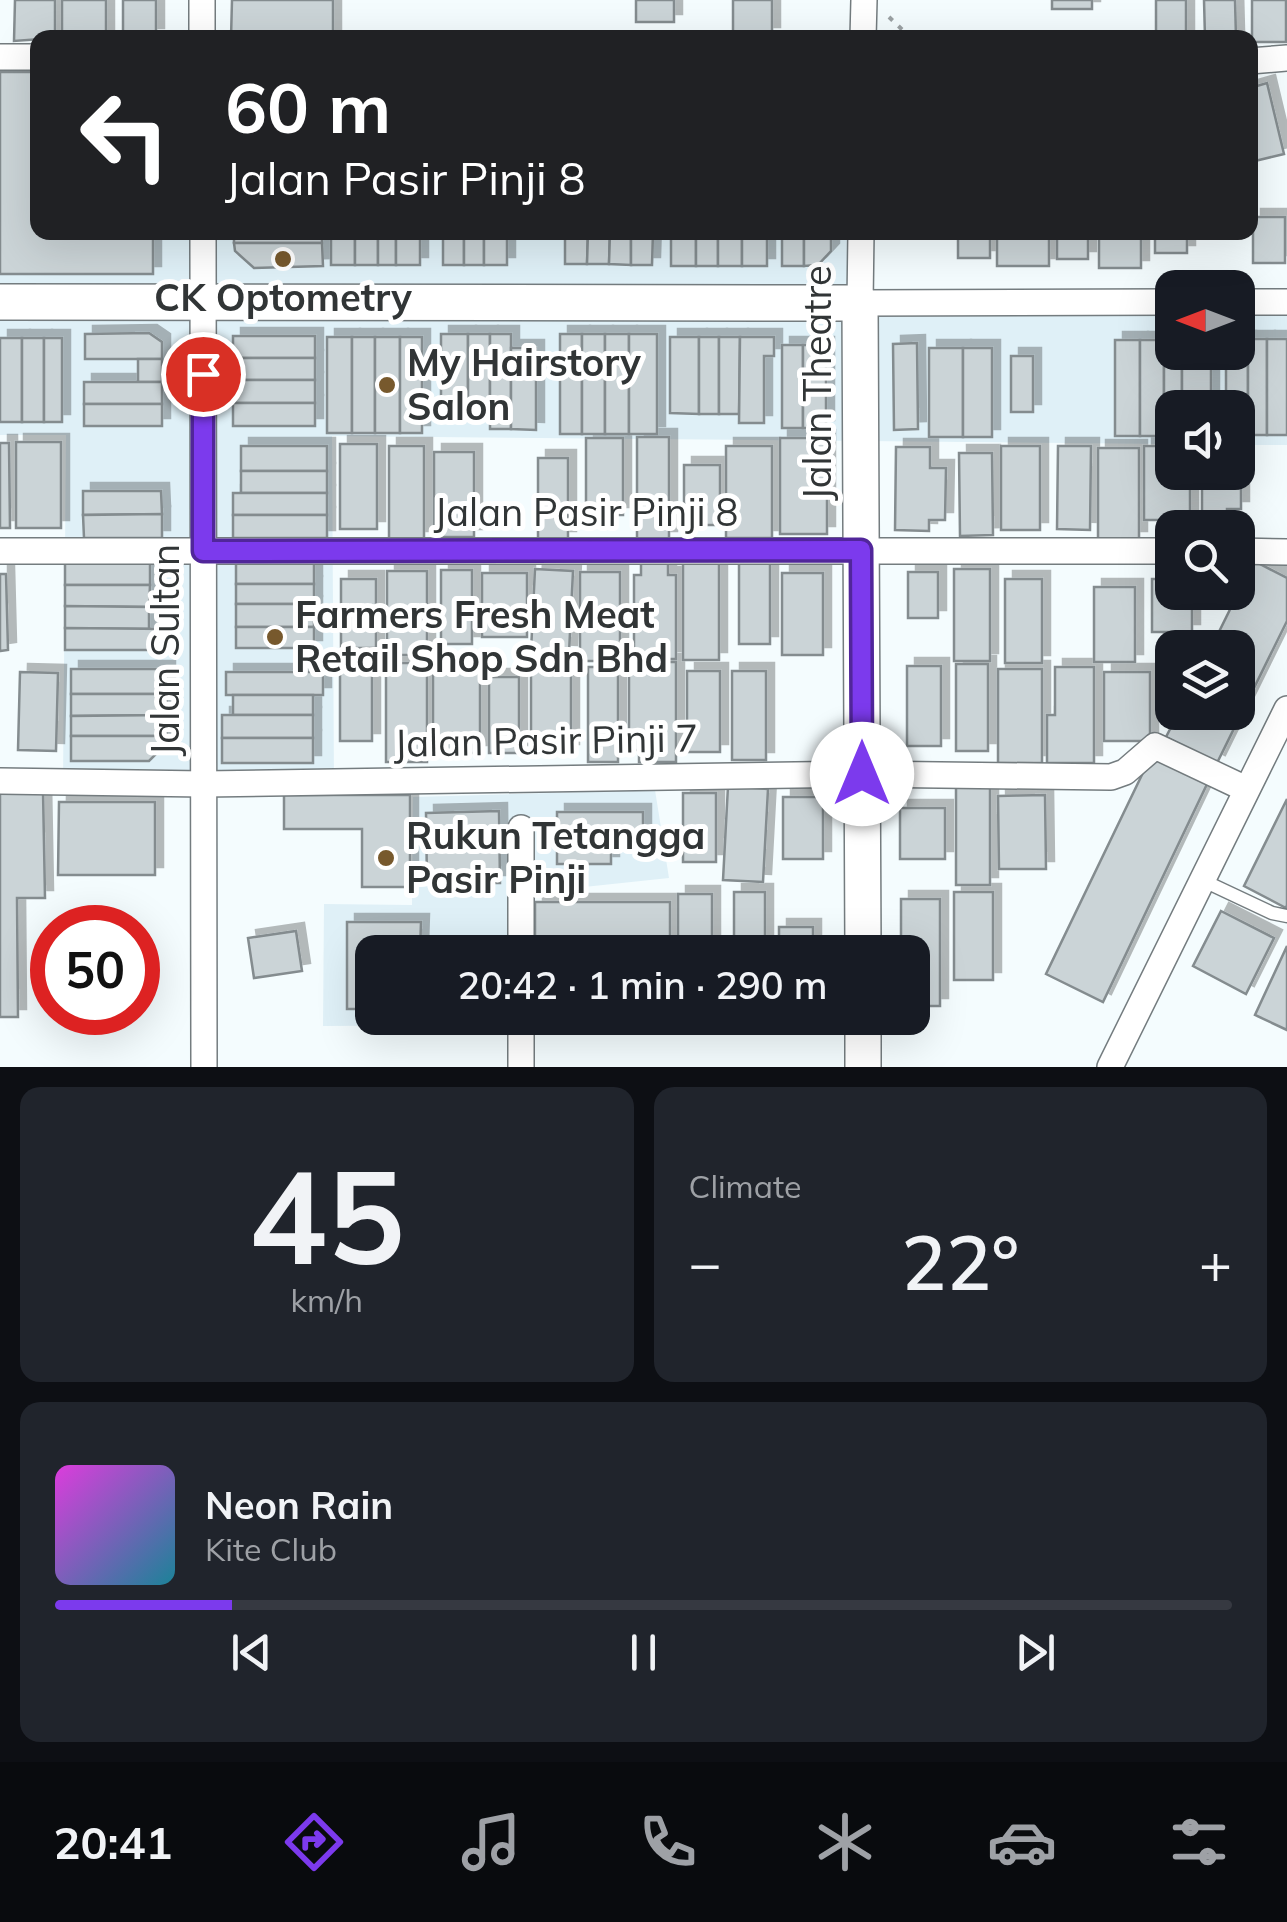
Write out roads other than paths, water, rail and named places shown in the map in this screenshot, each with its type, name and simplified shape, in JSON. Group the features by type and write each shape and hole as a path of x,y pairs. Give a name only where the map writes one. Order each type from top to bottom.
{"main road":[{"path":"0,302 860,303"},
{"name":"Jalan Theatre","path":"860,303 863,935"},
{"path":"863,1035 863,1067"}],"street":[{"path":"202,0 202,30"},
{"path":"866,30 874,5"},
{"path":"0,57 30,57"},
{"path":"1258,60 1287,58"},
{"name":"Jalan Sultan","path":"203,240 204,1067"},
{"name":"Jalan Theatre","path":"860,240 860,303"},
{"path":"860,303 1155,302"},
{"path":"1255,302 1287,302"},
{"name":"Jalan Pasir Pinji 8","path":"0,550 1155,551"},
{"path":"1255,552 1285,553"},
{"path":"1110,1067 1287,709"},
{"name":"Jalan Pasir Pinji 7","path":"0,781 204,784 862,774 1092,777 1124,772 1155,746 1246,788"},
{"path":"521,828 521,935"},
{"path":"521,1035 521,1067"}],"lane":[{"path":"1204,880 1272,913 1287,916"}],"place":[{"name":"CK Optometry","path":"283,259"},
{"name":"My Hairstory Salon","path":"387,385"},
{"name":"Farmers Fresh Meat Retail Shop Sdn Bhd","path":"275,637"},
{"name":"Rukun Tetangga Pasir Pinji","path":"386,858"}]}
